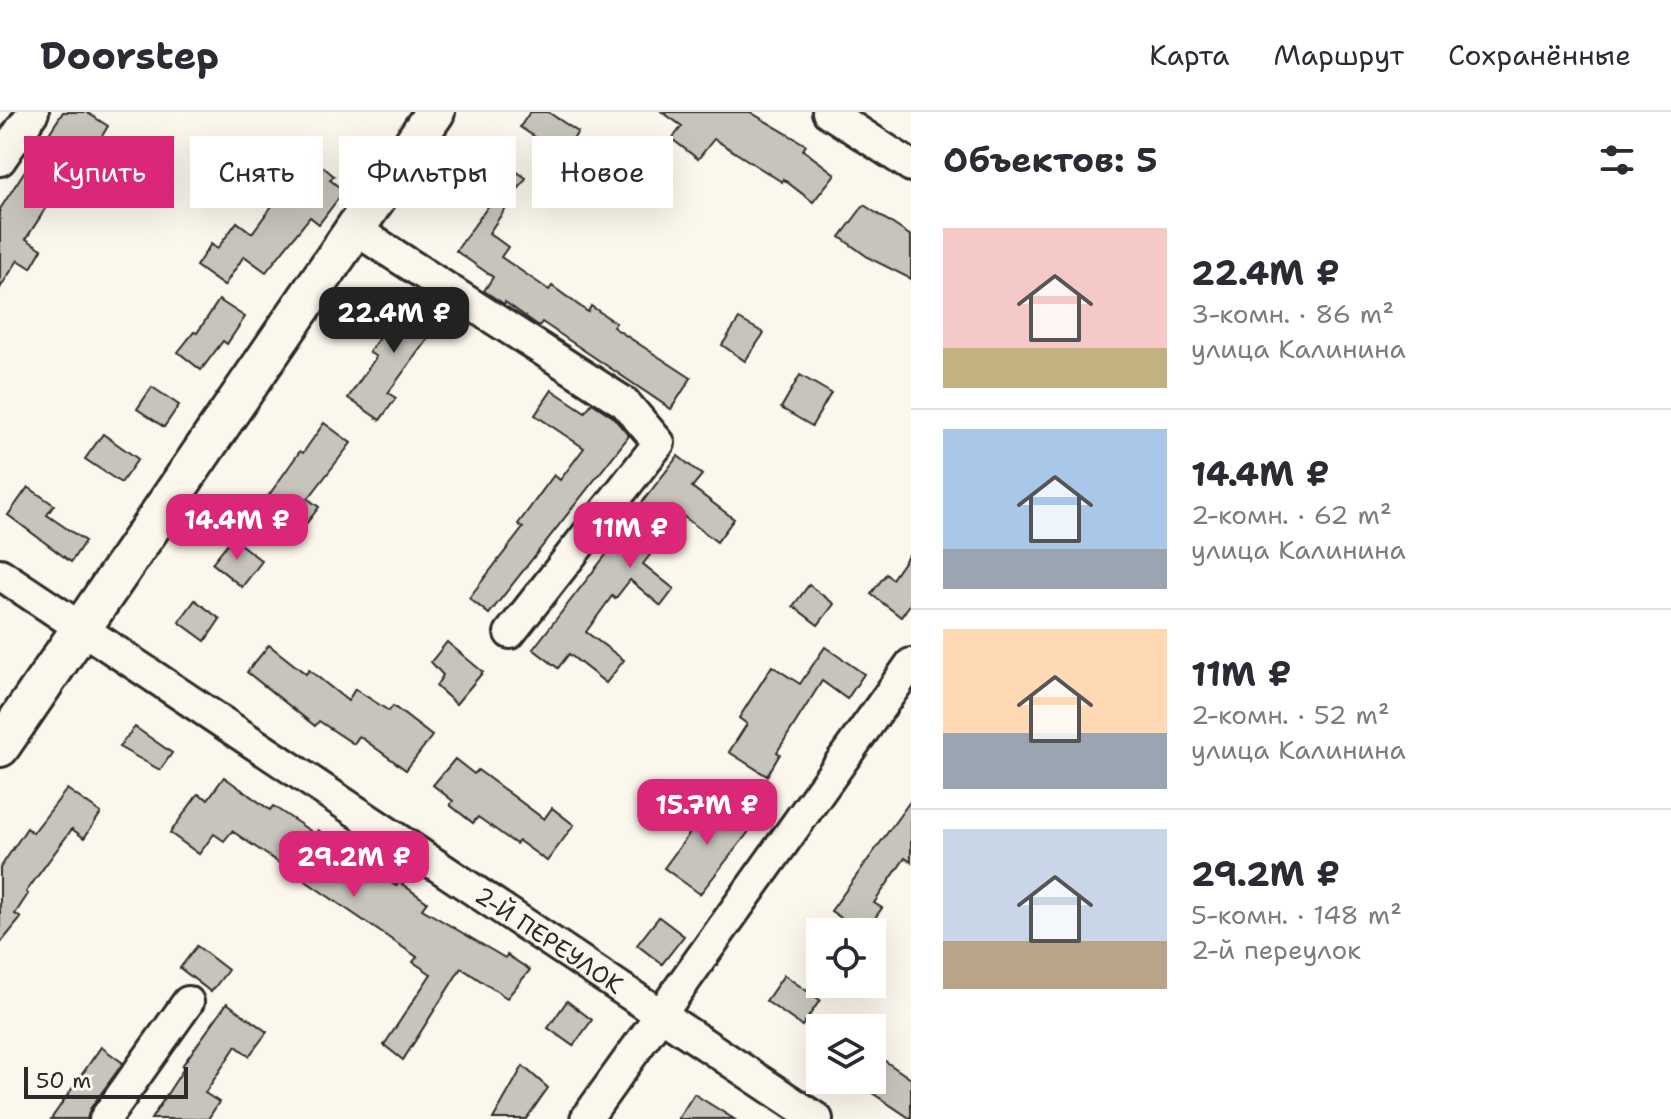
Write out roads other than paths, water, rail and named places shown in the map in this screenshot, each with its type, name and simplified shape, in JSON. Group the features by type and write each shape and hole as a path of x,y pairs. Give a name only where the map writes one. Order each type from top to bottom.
{"main road":[{"path":"0,747 435,112"}],"street":[{"path":"0,160 33,112"},
{"path":"828,112 911,166"},
{"path":"356,230 625,403 659,443 510,633"},
{"name":"2-Й ПЕРЕУЛОК","path":"0,574 817,1119"},
{"path":"586,1119 911,664"},
{"path":"105,1119 188,1002"}]}
